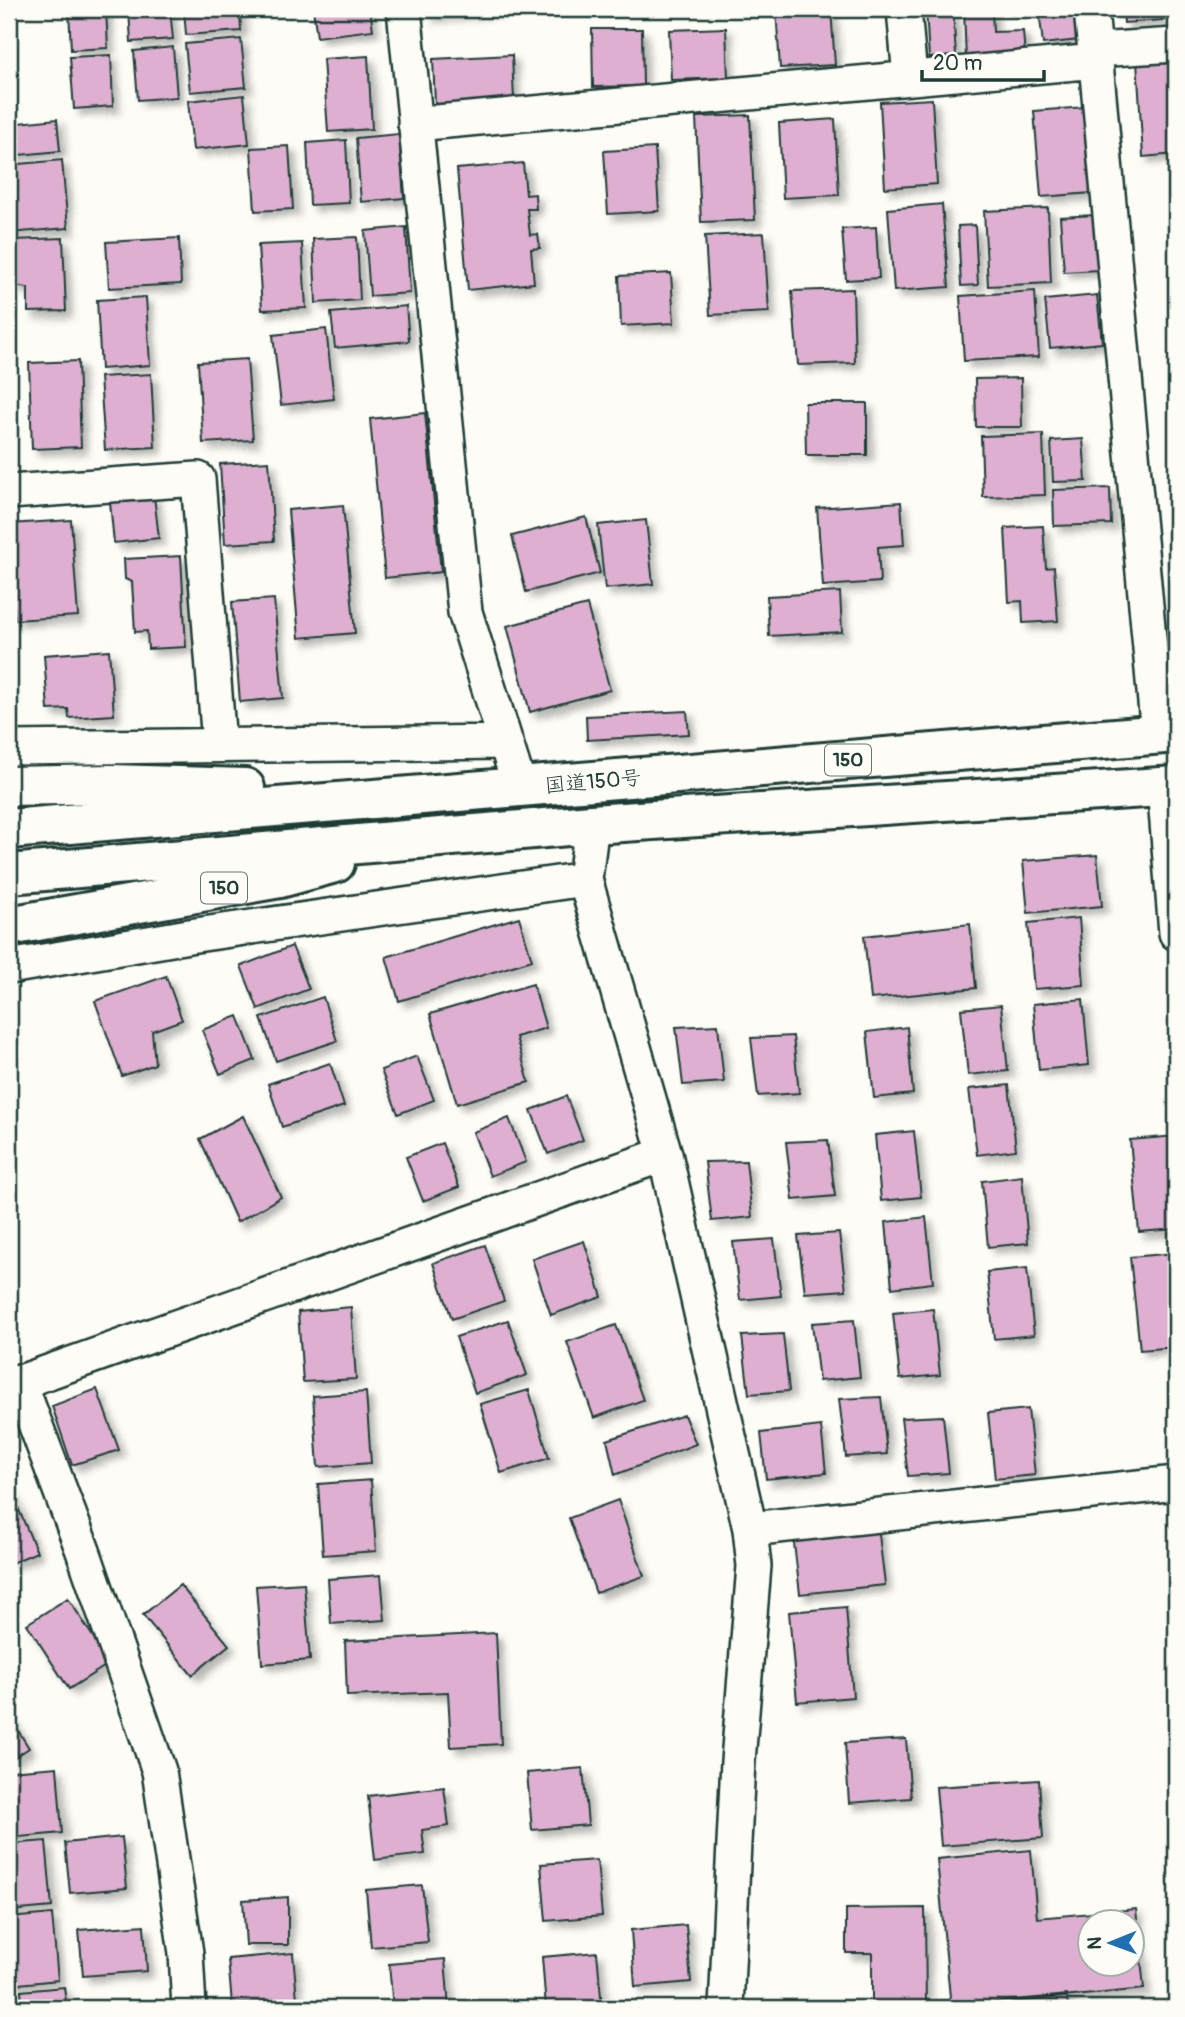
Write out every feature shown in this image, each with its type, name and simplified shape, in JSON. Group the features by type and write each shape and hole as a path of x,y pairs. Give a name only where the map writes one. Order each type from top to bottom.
{"highway":[{"name":"国道150号","path":"9,829 403,794 520,788 1167,734"},
{"name":"150","path":"9,786 111,784 403,794"},
{"name":"国道150号","path":"9,874 592,824 1170,786"},
{"name":"150","path":"9,926 280,878 435,836"}],"street":[{"path":"404,9 465,612 520,788"},
{"path":"904,9 910,78"},
{"path":"1091,9 1167,734"},
{"path":"415,124 910,78 1176,45"},
{"path":"9,492 198,480 219,744"},
{"path":"9,748 505,742"},
{"path":"1170,786 1176,933"},
{"path":"592,824 585,879 665,1154 750,1528 754,1566 738,1761 726,2008"},
{"path":"9,967 190,936 585,879"},
{"path":"189,2008 186,1953 159,1771 83,1551 14,1384 665,1154"},
{"path":"750,1528 1176,1483"}],"building":[{"path":"69,9 106,9 108,48 71,50"},
{"path":"129,9 170,9 173,39 131,42"},
{"path":"184,9 240,9 241,31 186,35"},
{"path":"313,9 370,9 373,30 317,37"},
{"path":"427,9 502,9 428,16"},
{"path":"776,9 831,9 835,65 780,68"},
{"path":"926,9 953,9 956,56 929,58"},
{"path":"964,9 992,9 993,32 1023,31 1025,56 966,60"},
{"path":"1076,9 1079,40 1043,44 1039,10"},
{"path":"1123,9 1176,9 1176,19 1124,23"},
{"path":"726,28 728,78 671,80 669,30"},
{"path":"592,29 642,29 643,86 593,87"},
{"path":"241,39 246,87 190,92 185,44"},
{"path":"173,47 177,97 138,100 134,51"},
{"path":"111,55 113,106 74,109 70,57"},
{"path":"512,55 514,100 435,104 433,59"},
{"path":"368,56 372,129 328,132 323,59"},
{"path":"1176,58 1176,154 1143,157 1137,61"},
{"path":"244,95 249,144 193,150 188,101"},
{"path":"932,99 937,184 885,188 880,102"},
{"path":"1085,107 1092,193 1041,197 1034,111"},
{"path":"750,115 755,220 701,222 696,117"},
{"path":"57,119 60,151 9,156 9,124"},
{"path":"835,119 839,195 783,198 779,123"},
{"path":"399,134 404,198 361,202 356,138"},
{"path":"346,140 349,203 310,205 307,143"},
{"path":"289,146 293,209 255,211 251,148"},
{"path":"655,148 659,211 608,214 604,151"},
{"path":"62,160 68,228 9,233 9,165"},
{"path":"523,163 526,195 535,194 536,209 527,209 530,235 538,234 540,248 531,249 534,283 468,290 457,169"},
{"path":"1176,169 1176,250 1172,251 1168,170"},
{"path":"942,204 949,287 894,291 888,209"},
{"path":"1048,208 1051,283 988,286 984,211"},
{"path":"1095,215 1098,270 1064,272 1060,217"},
{"path":"975,225 978,285 961,286 958,226"},
{"path":"406,227 410,293 370,296 365,231"},
{"path":"876,227 879,278 846,280 842,229"},
{"path":"764,233 769,312 710,315 705,236"},
{"path":"357,237 360,300 316,303 313,239"},
{"path":"63,238 66,311 28,312 28,288 14,286 13,240"},
{"path":"179,238 181,284 109,288 106,242"},
{"path":"302,243 306,308 262,310 258,245"},
{"path":"671,273 674,323 621,326 619,276"},
{"path":"853,289 855,363 798,365 792,291"},
{"path":"1035,291 1039,357 964,361 960,296"},
{"path":"1097,295 1102,343 1050,348 1045,300"},
{"path":"146,297 150,365 101,369 97,300"},
{"path":"406,306 409,341 335,348 331,313"},
{"path":"326,329 334,399 281,405 273,335"},
{"path":"247,359 253,440 203,443 198,362"},
{"path":"78,361 81,447 32,449 29,363"},
{"path":"151,374 155,447 105,450 100,377"},
{"path":"1021,378 1022,427 976,427 975,379"},
{"path":"805,403 867,403 867,455 806,455"},
{"path":"425,413 441,572 385,578 370,419"},
{"path":"1043,434 1045,495 983,497 981,436"},
{"path":"1083,439 1086,481 1053,482 1051,441"},
{"path":"269,461 274,541 225,544 220,464"},
{"path":"1110,488 1111,524 1054,526 1053,490"},
{"path":"154,496 159,538 114,543 110,502"},
{"path":"901,502 904,545 878,547 880,582 823,586 817,508"},
{"path":"343,505 355,633 299,638 288,510"},
{"path":"586,517 600,573 526,592 512,536"},
{"path":"71,520 78,616 15,620 9,524"},
{"path":"646,520 653,584 605,589 598,525"},
{"path":"1043,526 1046,568 1054,567 1058,621 1023,623 1022,601 1009,602 1005,528"},
{"path":"181,556 186,647 148,649 147,631 135,632 132,582 125,579 124,559"},
{"path":"840,592 842,632 769,636 767,596"},
{"path":"274,599 283,698 240,702 232,602"},
{"path":"587,605 610,690 530,712 507,626"},
{"path":"109,650 114,715 69,718 68,709 48,710 44,655"},
{"path":"687,711 689,734 587,740 586,716"},
{"path":"1097,855 1102,906 1028,913 1023,861"},
{"path":"519,917 532,960 399,1001 386,957"},
{"path":"1079,918 1084,985 1034,989 1028,923"},
{"path":"970,924 976,988 871,999 864,936"},
{"path":"292,946 309,989 258,1009 241,966"},
{"path":"166,976 182,1020 152,1031 155,1064 122,1076 95,1001"},
{"path":"533,984 546,1028 516,1037 529,1082 457,1104 430,1014"},
{"path":"323,997 337,1041 276,1061 261,1018"},
{"path":"1083,999 1089,1065 1039,1070 1033,1004"},
{"path":"1001,1005 1008,1071 968,1075 961,1009"},
{"path":"238,1016 255,1060 220,1074 202,1030"},
{"path":"718,1025 724,1082 683,1085 676,1027"},
{"path":"907,1027 913,1094 874,1098 867,1032"},
{"path":"793,1036 799,1093 758,1096 751,1038"},
{"path":"417,1056 434,1100 398,1114 381,1070"},
{"path":"330,1063 344,1106 282,1127 268,1084"},
{"path":"1009,1085 1016,1150 977,1155 969,1089"},
{"path":"566,1096 583,1140 548,1154 531,1110"},
{"path":"243,1116 281,1197 237,1222 200,1139"},
{"path":"509,1118 526,1162 490,1176 473,1132"},
{"path":"914,1131 921,1197 881,1201 875,1135"},
{"path":"1176,1136 1176,1229 1139,1232 1130,1140"},
{"path":"828,1140 835,1196 793,1200 786,1142"},
{"path":"442,1143 459,1187 423,1201 406,1157"},
{"path":"746,1161 752,1217 712,1221 705,1162"},
{"path":"1022,1176 1028,1243 988,1247 982,1181"},
{"path":"926,1217 933,1283 892,1288 886,1222"},
{"path":"839,1233 846,1290 805,1293 798,1236"},
{"path":"774,1239 781,1296 740,1300 733,1242"},
{"path":"584,1241 602,1297 551,1315 532,1259"},
{"path":"485,1245 504,1301 452,1319 433,1263"},
{"path":"1176,1253 1176,1347 1140,1350 1130,1257"},
{"path":"1027,1268 1034,1335 994,1339 987,1272"},
{"path":"351,1307 356,1379 303,1382 298,1312"},
{"path":"933,1309 940,1375 900,1379 893,1313"},
{"path":"508,1320 527,1375 475,1393 456,1337"},
{"path":"854,1320 860,1377 819,1381 812,1323"},
{"path":"616,1325 643,1400 594,1418 567,1342"},
{"path":"783,1334 789,1391 749,1394 742,1336"},
{"path":"97,1389 119,1450 72,1465 52,1406"},
{"path":"529,1390 549,1458 501,1473 480,1404"},
{"path":"366,1392 371,1463 318,1467 313,1396"},
{"path":"881,1397 887,1454 846,1457 839,1399"},
{"path":"1028,1409 1035,1475 995,1479 988,1413"},
{"path":"684,1415 696,1444 615,1475 607,1440"},
{"path":"943,1416 949,1473 908,1476 901,1418"},
{"path":"821,1426 826,1473 766,1479 761,1433"},
{"path":"371,1480 376,1551 323,1555 318,1484"},
{"path":"9,1487 37,1552 9,1564"},
{"path":"618,1500 644,1576 596,1593 569,1518"},
{"path":"878,1526 885,1585 800,1594 793,1535"},
{"path":"381,1575 385,1620 331,1624 328,1579"},
{"path":"304,1583 310,1660 262,1664 256,1586"},
{"path":"180,1585 229,1645 192,1675 143,1615"},
{"path":"68,1598 110,1663 69,1689 27,1624"},
{"path":"846,1607 853,1697 797,1702 789,1612"},
{"path":"496,1633 501,1744 451,1747 448,1692 347,1696 345,1641"},
{"path":"9,1716 29,1748 9,1761"},
{"path":"906,1739 911,1798 849,1803 845,1743"},
{"path":"57,1767 62,1833 9,1838 9,1771"},
{"path":"583,1768 588,1825 532,1830 527,1773"},
{"path":"1039,1780 1043,1838 941,1846 936,1787"},
{"path":"444,1787 449,1826 422,1830 425,1854 375,1860 368,1796"},
{"path":"122,1837 127,1888 70,1893 65,1843"},
{"path":"46,1841 52,1907 9,1911 9,1844"},
{"path":"1031,1850 1037,1918 1076,1914 1076,1979 1143,1979 1144,1989 951,2008 937,1859"},
{"path":"597,1860 602,1916 546,1921 541,1864"},
{"path":"422,1885 428,1942 371,1947 366,1890"},
{"path":"288,1897 288,1945 246,1945 243,1900"},
{"path":"925,1908 926,2008 872,2008 872,1953 846,1953 846,1909"},
{"path":"52,1914 58,1980 9,1985 9,1918"},
{"path":"144,1925 147,1971 83,1976 79,1930"},
{"path":"686,1925 691,1982 635,1987 631,1930"},
{"path":"597,1952 602,2008 546,2008 542,1957"},
{"path":"293,1953 297,1999 232,2004 228,1959"},
{"path":"445,1959 449,2008 393,2008 389,1964"},
{"path":"64,1987 67,2008 9,2008 9,2004 22,2003 21,1991"},
{"path":"1067,1995 1068,2008 977,2008 976,2004"}]}
